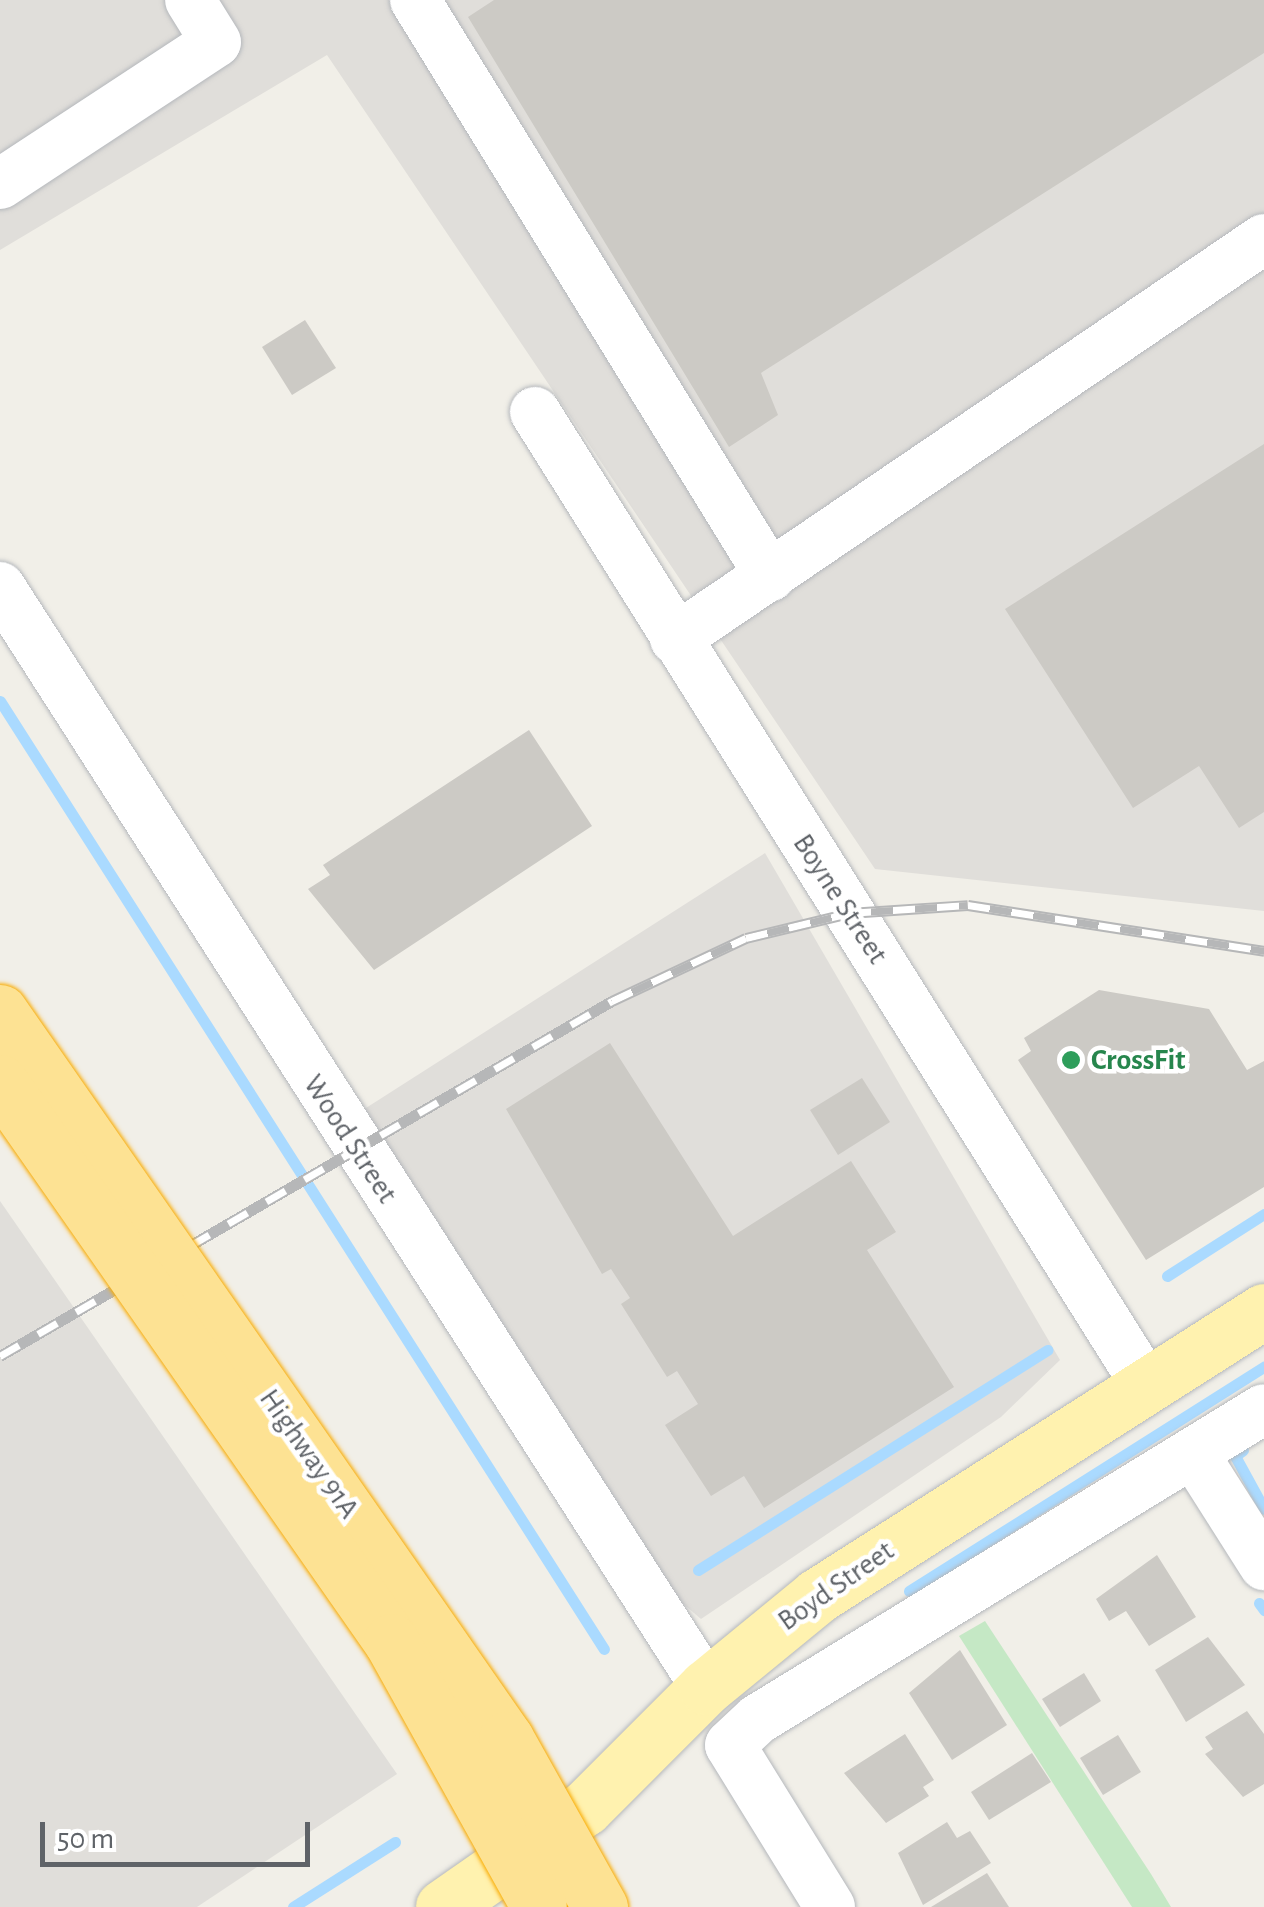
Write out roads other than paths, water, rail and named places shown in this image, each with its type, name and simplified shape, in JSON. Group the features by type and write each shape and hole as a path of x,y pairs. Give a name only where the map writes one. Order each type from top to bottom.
{"highway":[{"name":"Highway 91A","path":"0,1012 506,1739 600,1907"},
{"name":"Highway 91A","path":"0,1082 391,1641 539,1907"}],"main road":[{"name":"Boyd Street","path":"443,1907 585,1808 706,1687 817,1596 1264,1311"}],"street":[{"path":"0,184 216,42 190,0"},
{"path":"415,0 770,576"},
{"path":"675,638 1264,240"},
{"name":"Boyne Street","path":"535,412 1146,1385"},
{"name":"Wood Street","path":"0,588 706,1687"},
{"path":"830,1907 730,1745 1264,1409"},
{"path":"1193,1452 1264,1565"}],"waterway":[{"path":"0,701 604,1649"},
{"path":"1167,1276 1264,1214"},
{"path":"698,1570 1047,1350"},
{"path":"909,1591 1264,1367"},
{"path":"1243,1450 1235,1456 1264,1509"},
{"path":"1259,1603 1264,1610"},
{"path":"293,1907 395,1842"}],"railway":[{"path":"0,1356 612,1001 746,938 849,913 968,905 1264,951"}],"place":[{"name":"CrossFit","path":"1071,1060"}]}
